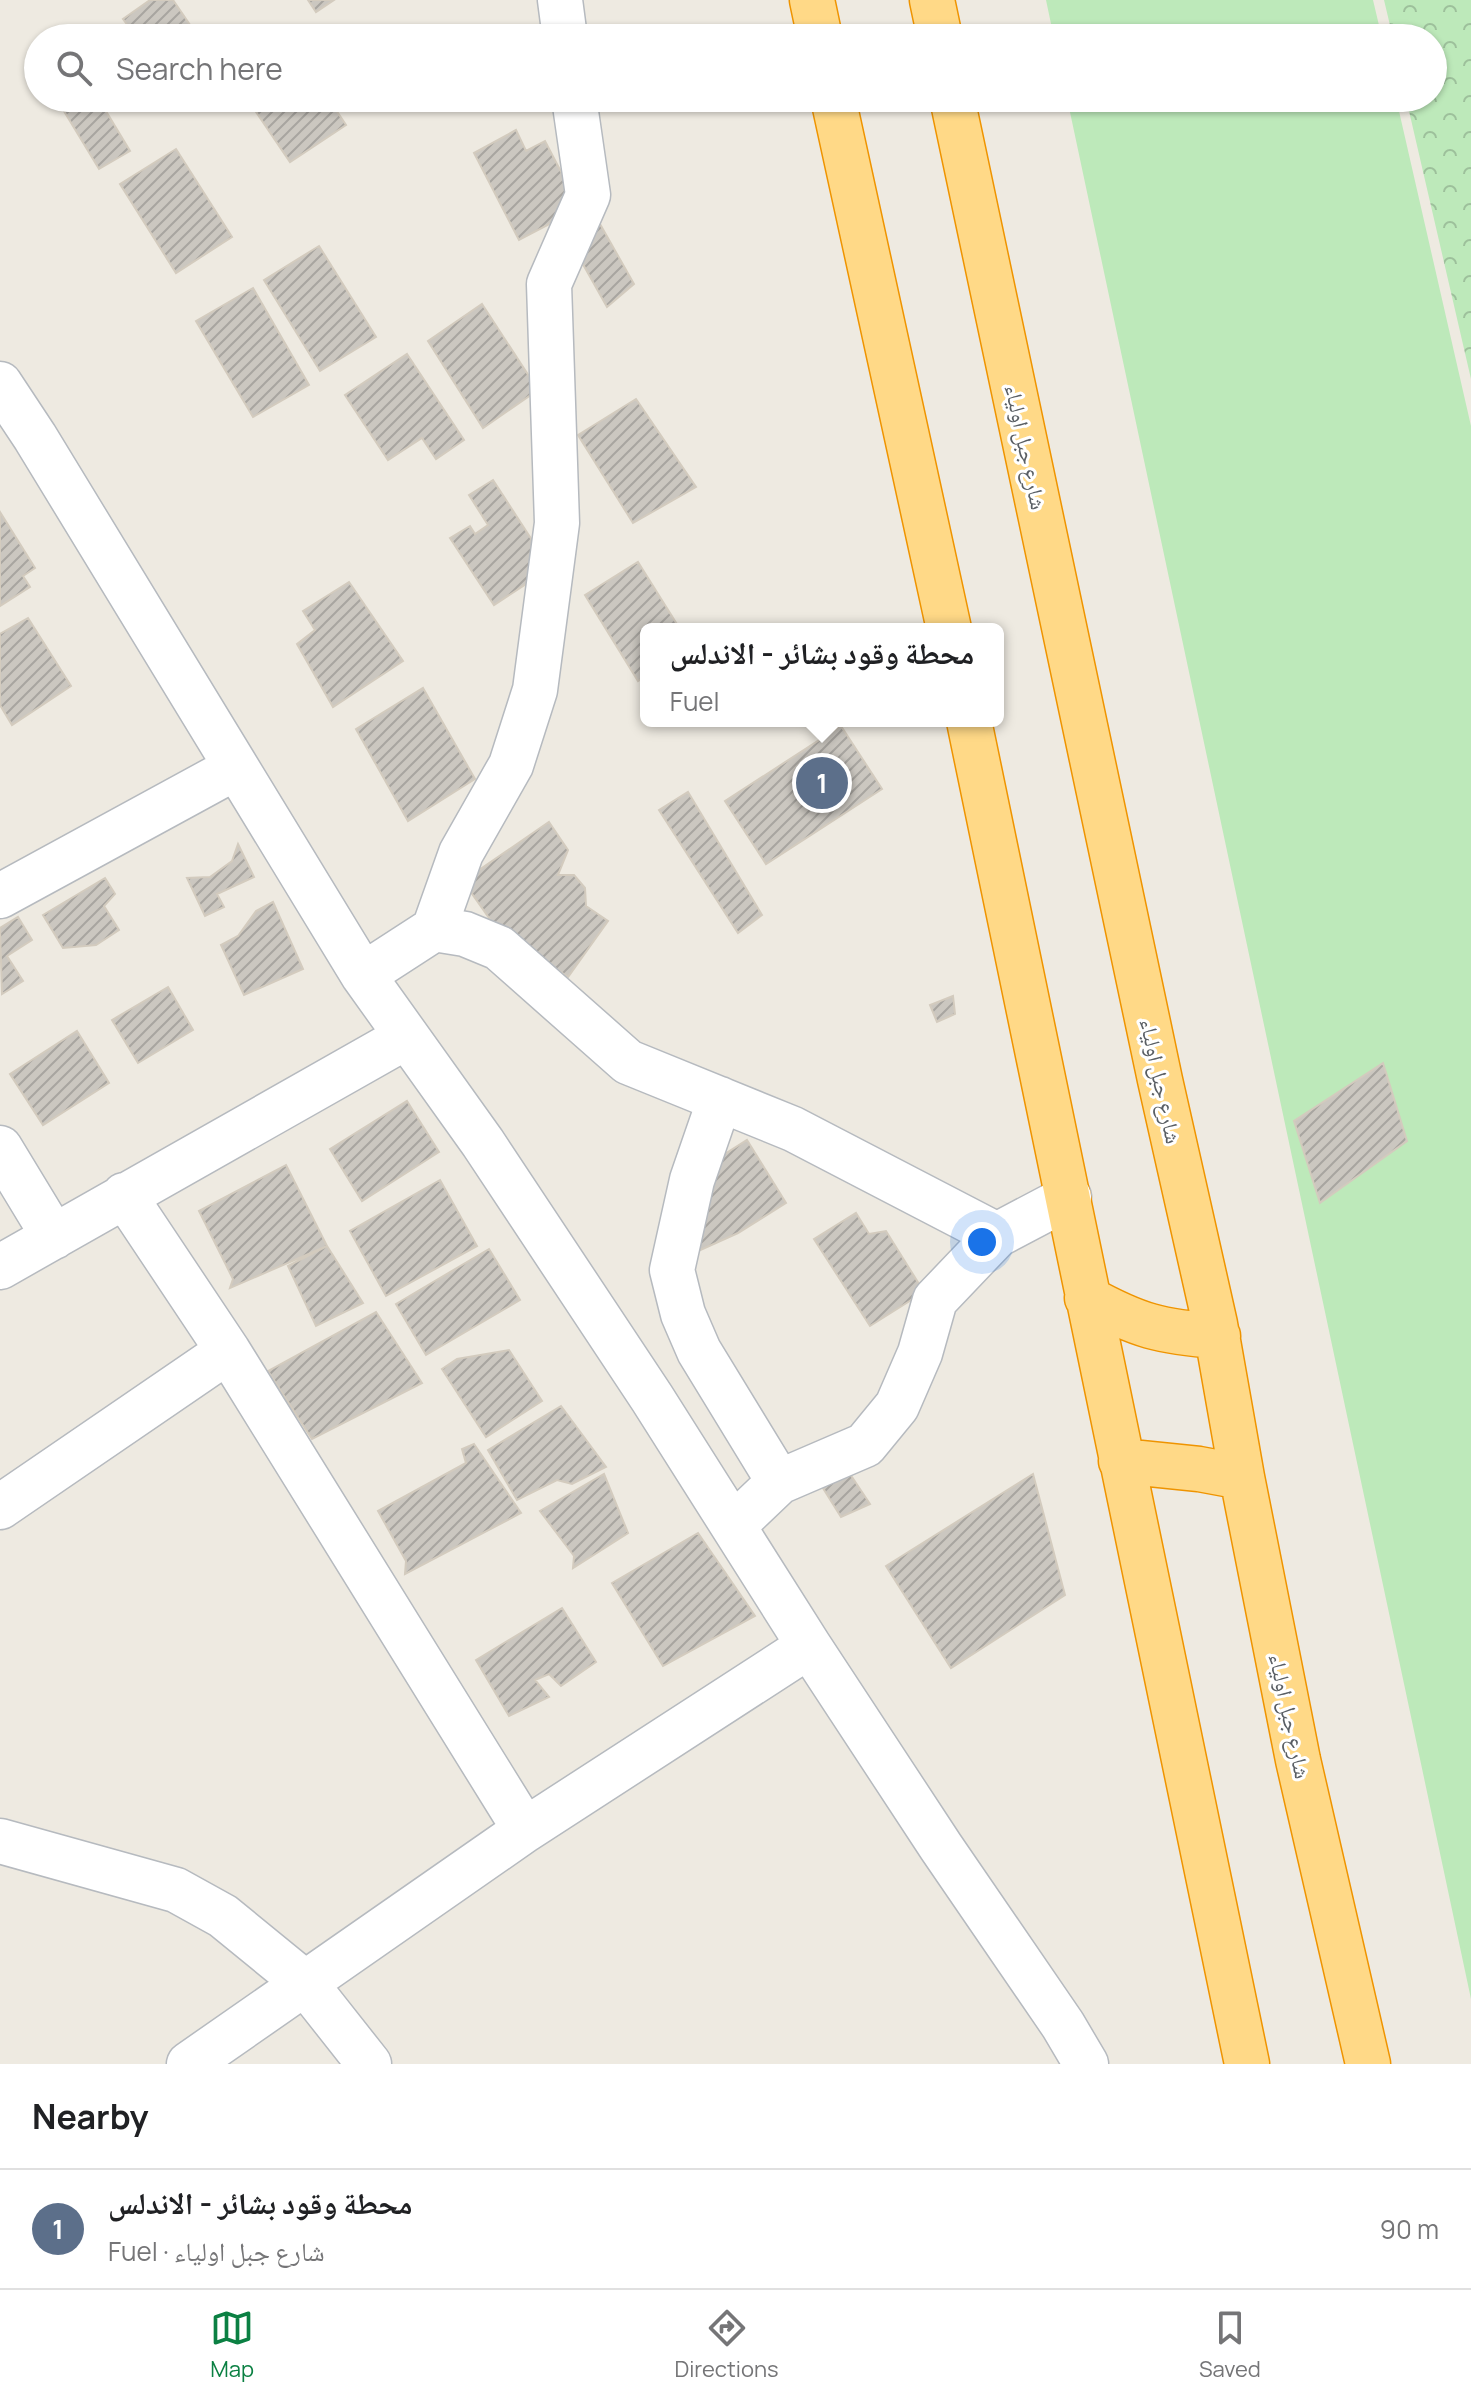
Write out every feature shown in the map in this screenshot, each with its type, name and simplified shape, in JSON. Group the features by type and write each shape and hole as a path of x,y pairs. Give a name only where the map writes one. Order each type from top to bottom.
{"highway":[{"path":"812,0 817,24"},
{"path":"932,0 937,24"},
{"path":"836,112 948,623"},
{"name":"شارع جبل اولياء","path":"955,112 1160,1080 1218,1336 1242,1477 1298,1760 1368,2064"},
{"path":"970,727 1247,2064"},
{"path":"1087,1298 1127,1320 1168,1332 1218,1336"},
{"path":"1121,1461 1242,1477"}],"street":[{"path":"560,0 563,24"},
{"path":"363,975 434,929 461,853 511,765 535,690 557,523 549,284 588,195 576,112"},
{"path":"0,384 363,975 483,1143 734,1525 809,1646 1086,2064"},
{"path":"0,896 235,768"},
{"path":"434,929 465,934 499,948 628,1062 793,1129 997,1235"},
{"path":"0,1267 406,1037"},
{"path":"720,1099 692,1180 672,1270 683,1314 699,1351 779,1482"},
{"path":"0,1148 54,1237"},
{"path":"124,1195 228,1351 525,1830"},
{"path":"734,1525 779,1482 865,1445 897,1406 920,1353 935,1300 997,1235 1069,1197"},
{"path":"0,1507 228,1351"},
{"path":"189,2064 525,1830 809,1646"},
{"path":"0,1841 176,1890 223,1916 305,1983 369,2064"}],"green space":[{"path":"1046,0 1373,0 1379,24 1051,24"},
{"path":"1384,0 1471,0 1471,379 1409,112 1447,112 1447,24 1390,24"},
{"path":"1070,112 1399,112 1471,426 1471,1999"}],"building":[{"path":"150,0 173,0 189,24 127,24 123,19"},
{"path":"308,0 334,0 316,12"},
{"path":"64,112 106,112 130,151 99,169"},
{"path":"256,112 337,112 346,125 290,162"},
{"path":"516,130 526,151 545,141 580,208 519,240 474,153"},
{"path":"176,149 232,237 176,273 120,184"},
{"path":"596,217 634,284 607,307 571,243"},
{"path":"319,246 376,337 320,371 264,280"},
{"path":"253,288 309,385 253,417 196,321"},
{"path":"482,304 538,390 483,428 428,341"},
{"path":"407,354 464,440 436,459 422,438 388,460 345,395"},
{"path":"636,399 696,487 633,523 578,435"},
{"path":"493,480 543,557 543,573 494,605 450,538 470,526 475,534 488,525 469,495"},
{"path":"0,512 35,568 23,576 30,587 0,606"},
{"path":"638,562 676,623 640,623 640,680 638,681 585,595"},
{"path":"349,582 403,661 333,707 297,644 315,630 303,611"},
{"path":"28,618 71,686 12,725 0,705 0,634"},
{"path":"423,688 475,779 408,821 356,729"},
{"path":"839,727 882,789 766,864 725,801"},
{"path":"688,792 762,915 738,933 659,810"},
{"path":"549,822 568,850 558,875 574,875 585,888 586,906 608,921 568,977 494,925 463,881"},
{"path":"238,844 254,877 217,894 224,907 205,916 187,878 210,877 232,861"},
{"path":"105,878 115,894 104,906 119,930 96,945 63,948 43,915"},
{"path":"273,902 303,969 244,995 221,945 238,936 256,911"},
{"path":"18,917 32,940 7,956 23,981 2,994 0,928"},
{"path":"168,987 193,1030 138,1063 112,1020"},
{"path":"953,996 955,1014 937,1022 930,1005"},
{"path":"77,1031 109,1083 43,1125 10,1074"},
{"path":"1383,1063 1407,1141 1320,1203 1294,1121"},
{"path":"407,1101 439,1152 362,1201 330,1149"},
{"path":"747,1140 786,1203 738,1233 674,1262 703,1168"},
{"path":"286,1165 327,1246 230,1288 233,1279 199,1211"},
{"path":"440,1180 477,1246 386,1296 350,1231"},
{"path":"856,1213 869,1234 886,1231 924,1292 870,1326 814,1239"},
{"path":"327,1246 363,1303 316,1326 288,1266"},
{"path":"489,1249 520,1300 426,1355 396,1304"},
{"path":"376,1312 422,1383 312,1439 268,1371"},
{"path":"509,1350 542,1401 486,1437 442,1369 457,1359"},
{"path":"561,1406 606,1467 572,1484 557,1480 517,1500 488,1450"},
{"path":"474,1444 521,1513 405,1574 406,1561 378,1511 466,1463 462,1449"},
{"path":"844,1465 870,1504 841,1517 816,1477"},
{"path":"604,1474 628,1533 573,1568 574,1556 540,1511"},
{"path":"1033,1474 1065,1595 951,1668 886,1566"},
{"path":"698,1533 755,1616 663,1666 612,1583"},
{"path":"562,1608 596,1662 561,1686 549,1674 535,1680 549,1697 509,1716 476,1660"}],"place":[{"name":"محطة وقود بشائر - الاندلس","path":"822,783"}]}
